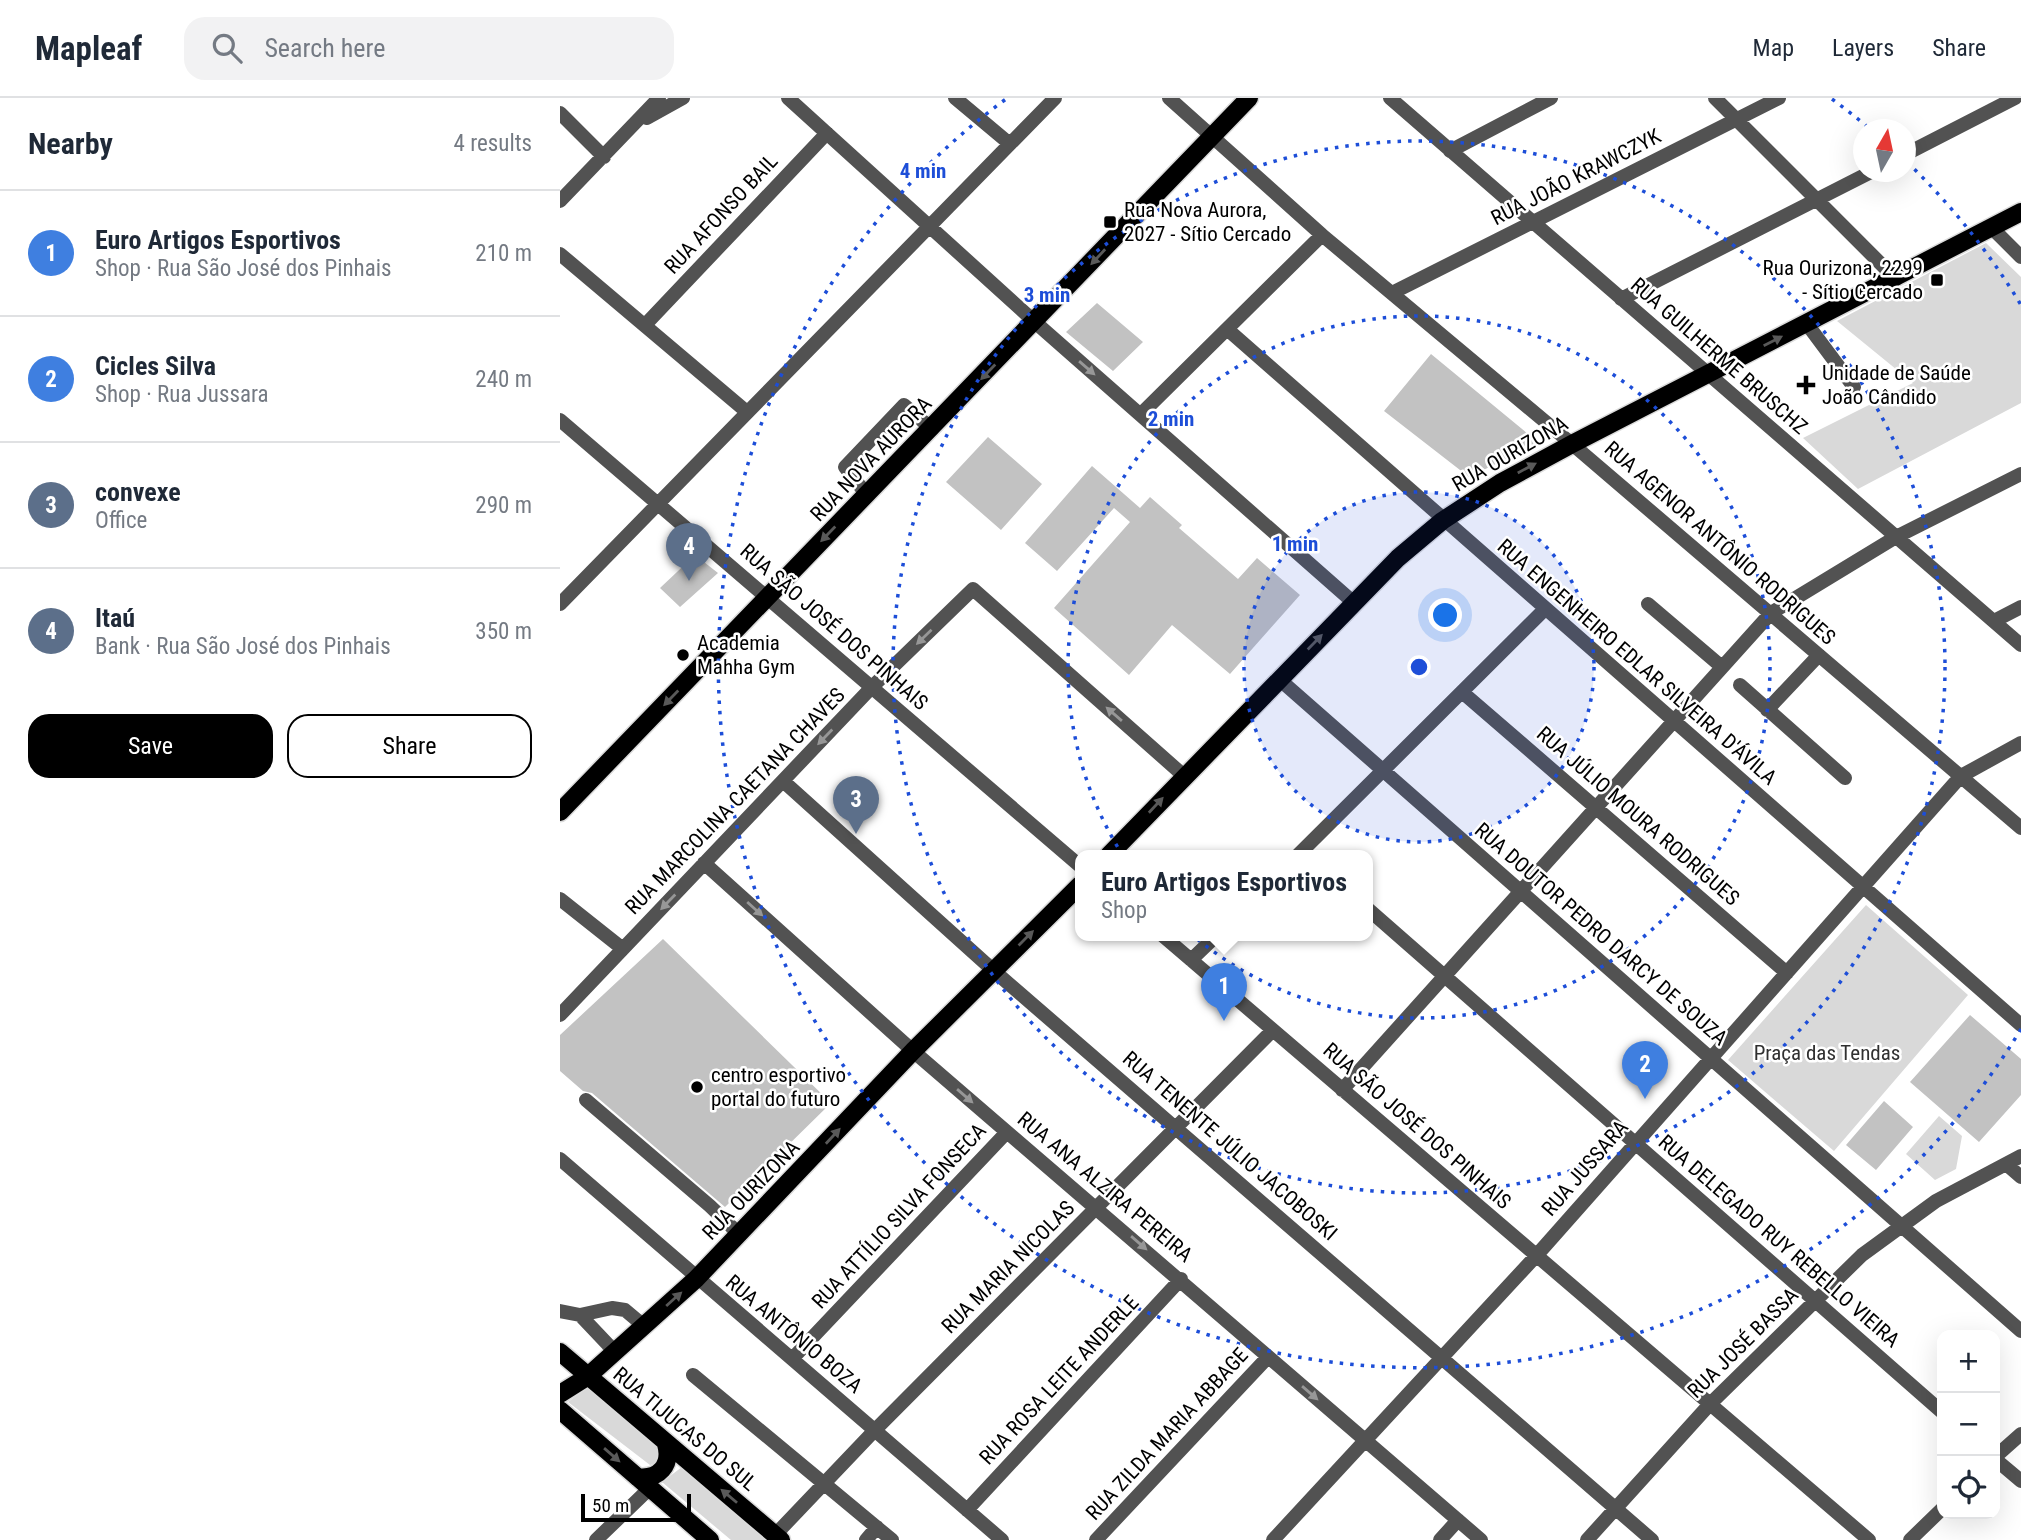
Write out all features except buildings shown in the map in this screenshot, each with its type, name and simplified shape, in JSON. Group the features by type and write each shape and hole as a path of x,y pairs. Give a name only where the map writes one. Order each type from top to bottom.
{"main road":[{"name":"RUA NOVA AURORA","path":"560,812 1036,323 1249,98"},
{"name":"RUA NOVA AURORA","path":"1213,136 1262,98"},
{"name":"RUA OURIZONA","path":"1114,850 1353,602 1442,521 1500,483 1572,444 1896,279 2021,212"},
{"name":"RUA OURIZONA","path":"560,1394 587,1377 740,1236 913,1051 1075,890"},
{"name":"RUA TIJUCAS DO SUL","path":"560,1352 778,1538"},
{"path":"560,1410 710,1540"},
{"path":"644,1482 663,1469 668,1457 666,1444"}],"street":[{"path":"560,201 659,98"},
{"path":"636,124 683,98"},
{"path":"788,98 1036,323 1353,602"},
{"path":"956,98 1010,144"},
{"path":"561,601 659,505 1055,98"},
{"name":"RUA AGENOR ANTÔNIO RODRIGUES","path":"1170,98 1322,235 1572,444 2021,828"},
{"name":"RUA GUILHERME BRUSCHZ","path":"1390,98 2021,645"},
{"path":"1450,151 1551,98"},
{"path":"1715,98 1896,279"},
{"name":"RUA JOÃO KRAWCZYK","path":"1391,293 1779,98"},
{"path":"1916,149 2015,98"},
{"path":"560,113 604,157"},
{"name":"RUA AFONSO BAIL","path":"646,324 827,133"},
{"path":"1621,299 1853,181"},
{"path":"1992,228 2021,257"},
{"path":"1141,414 1322,235"},
{"path":"560,254 747,412"},
{"path":"1807,324 1854,387"},
{"name":"RUA ENGENHEIRO EDLAR SILVEIRA D'ÁVILA","path":"1227,330 1442,521 2021,1025"},
{"path":"867,495 845,467 904,405 932,429"},
{"name":"RUA SÃO JOSÉ DOS PINHAIS","path":"560,421 1075,862"},
{"path":"1342,1090 1770,613 1896,537 2021,474"},
{"name":"RUA MARCOLINA CAETANA CHAVES","path":"560,1015 872,687 973,589 1184,775"},
{"path":"1648,604 1722,667"},
{"path":"1994,621 2021,607"},
{"path":"1305,850 1545,609"},
{"path":"1767,710 1819,655"},
{"name":"RUA DOUTOR PEDRO DARCY DE SOUZA","path":"1279,679 1381,772 2021,1331"},
{"path":"1740,685 1845,778"},
{"name":"RUA JÚLIO MOURA RODRIGUES","path":"1462,692 1787,973"},
{"name":"RUA JUSSARA","path":"1273,1540 1536,1256 1961,776 2021,743"},
{"name":"RUA TENENTE JÚLIO JACOBOSKI","path":"783,781 994,971 1652,1540"},
{"name":"RUA ANA ALZIRA PEREIRA","path":"704,863 913,1051 1481,1540"},
{"path":"560,899 623,949"},
{"name":"RUA DELEGADO RUY REBELLO VIEIRA","path":"1373,914 1937,1408"},
{"name":"RUA SÃO JOSÉ DOS PINHAIS","path":"1169,941 1869,1540"},
{"path":"1191,960 1211,941"},
{"name":"RUA MARIA NICOLAS","path":"778,1538 824,1483 874,1430 1273,1030"},
{"path":"586,1100 710,1206 740,1236"},
{"name":"RUA ATTÍLIO SILVA FONSECA","path":"792,1359 1007,1132"},
{"name":"RUA JOSÉ BASSA","path":"1587,1540 1710,1404 1862,1255 1899,1225 1936,1201 2021,1156"},
{"name":"RUA ANTÔNIO BOZA","path":"560,1159 1002,1540"},
{"path":"2006,1164 2021,1177"},
{"name":"RUA ROSA LEITE ANDERLE","path":"967,1510 1181,1279"},
{"path":"560,1311 580,1315 612,1308 625,1310 644,1326"},
{"path":"580,1315 615,1352"},
{"name":"RUA ZILDA MARIA ABBAGE","path":"1096,1540 1268,1357"},
{"path":"693,1375 892,1540"},
{"path":"1997,1456 2021,1434"},
{"path":"2000,1462 2021,1481"},
{"path":"598,1539 644,1482"},
{"path":"1910,1540 1937,1514"},
{"path":"1440,1540 1458,1520"},
{"path":"866,1540 877,1527"}],"green space":[{"path":"1986,243 2021,277 2021,403 1858,489 1803,438 1913,383 1837,321"},
{"name":"Praça das Tendas","path":"1866,905 1968,995 1834,1151 1728,1060"},
{"path":"1939,1116 1962,1136 1956,1169 1935,1180 1906,1154"},
{"path":"588,1387 662,1449 658,1463 650,1465 568,1402"},
{"path":"682,1467 770,1540 731,1540 662,1482"}],"place":[{"name":"Rua Nova Aurora, 2027 - Sítio Cercado","path":"1110,222"},
{"name":"Rua Ourizona, 2299 - Sítio Cercado","path":"1937,280"},
{"name":"Unidade de Saúde João Cândido","path":"1806,385"},
{"name":"Itaú","path":"689,581"},
{"name":"Academia Mahha Gym","path":"683,655"},
{"name":"convexe","path":"856,834"},
{"name":"Euro Artigos Esportivos","path":"1224,1021"},
{"name":"centro esportivo portal do futuro","path":"697,1087"},
{"name":"Cicles Silva","path":"1645,1099"}]}
